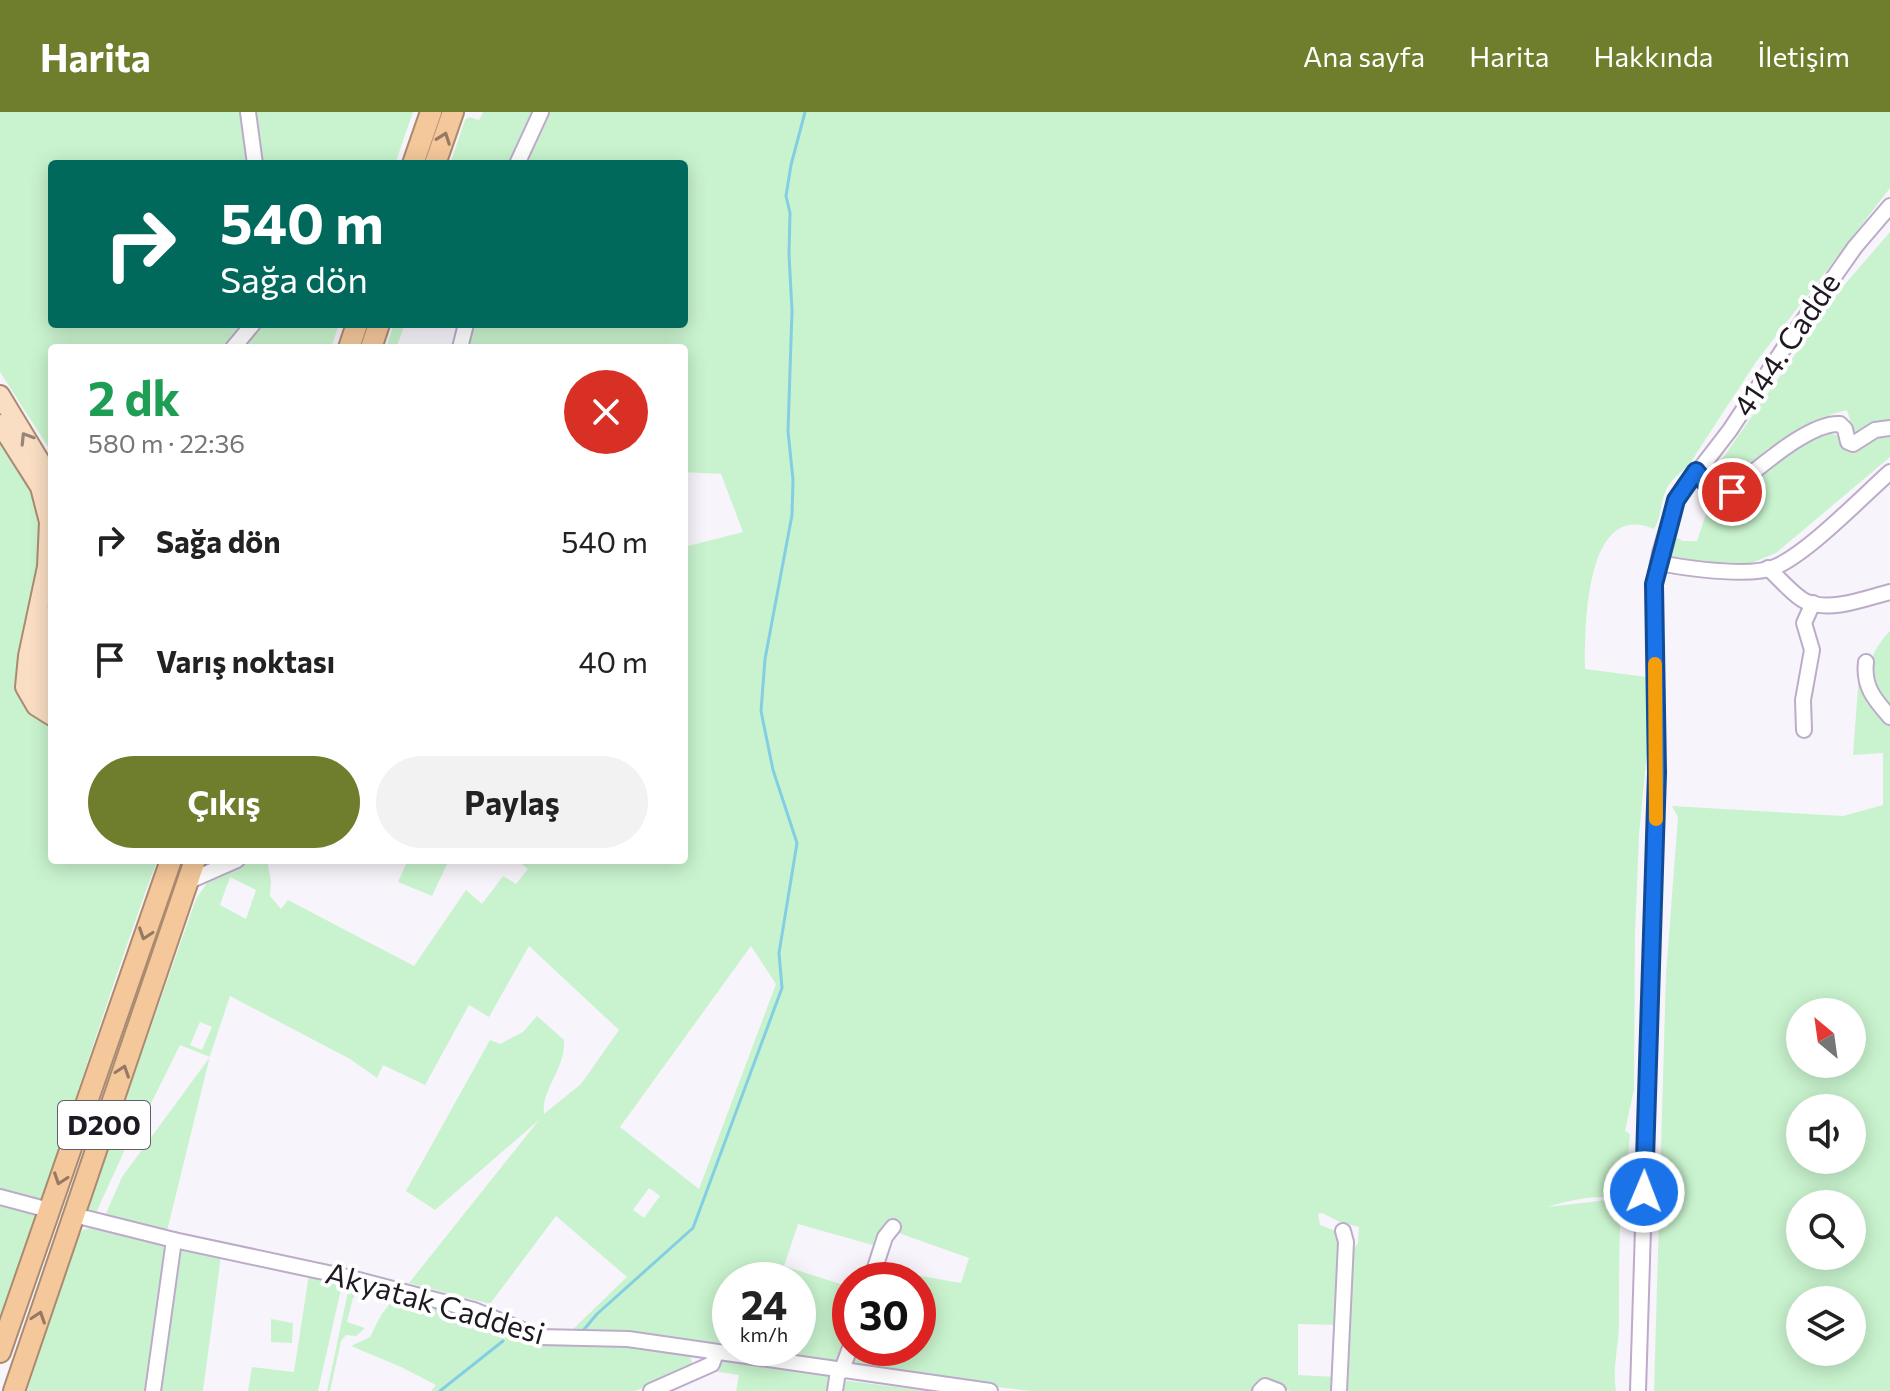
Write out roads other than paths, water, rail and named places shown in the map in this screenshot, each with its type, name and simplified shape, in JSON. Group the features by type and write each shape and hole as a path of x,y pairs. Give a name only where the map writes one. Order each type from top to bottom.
{"highway":[{"path":"414,160 431,112"},
{"path":"436,160 453,112"},
{"name":"D200","path":"0,1352 170,864"},
{"name":"D200","path":"14,1391 194,864"}],"main road":[{"path":"0,395 48,470"},
{"path":"0,424 40,487 48,518"},
{"path":"48,544 47,567 28,656 25,687 36,706 48,714"},
{"path":"48,637 40,681 48,698"}],"street":[{"path":"248,112 254,160"},
{"path":"519,160 541,112"},
{"name":"4144. Cadde","path":"1638,1391 1657,773 1654,584 1658,563 1676,500 1730,430 1855,247 1890,206"},
{"path":"236,344 250,328"},
{"path":"1696,471 1713,492 1722,496 1732,492 1752,474 1820,427 1840,424 1845,429 1848,442 1853,444 1875,430 1890,428"},
{"path":"1658,563 1695,569 1768,568 1786,561 1890,472"},
{"path":"1768,568 1807,602 1854,602 1890,592"},
{"path":"1804,730 1803,700 1812,650 1804,623 1813,603"},
{"path":"1866,662 1864,675 1868,687 1890,717"},
{"path":"187,882 228,864"},
{"path":"0,1197 49,1210"},
{"name":"Akyatak Caddesi","path":"74,1215 347,1277 474,1310 540,1337 628,1339 712,1352"},
{"path":"877,1262 885,1237 893,1227"},
{"path":"1339,1391 1346,1242 1343,1231"},
{"path":"153,1391 174,1240"},
{"path":"651,1391 712,1364"},
{"name":"Akyatak Caddesi","path":"805,1366 990,1391"},
{"path":"835,1391 841,1366"},
{"path":"1260,1391 1265,1386 1278,1391"}],"waterway":[{"path":"581,1333 597,1314 693,1228 782,988 779,953 797,843 773,770 761,711 765,659 792,515 793,480 788,431 792,311 790,213 786,196 805,112"},
{"path":"440,1391 503,1341"}]}
